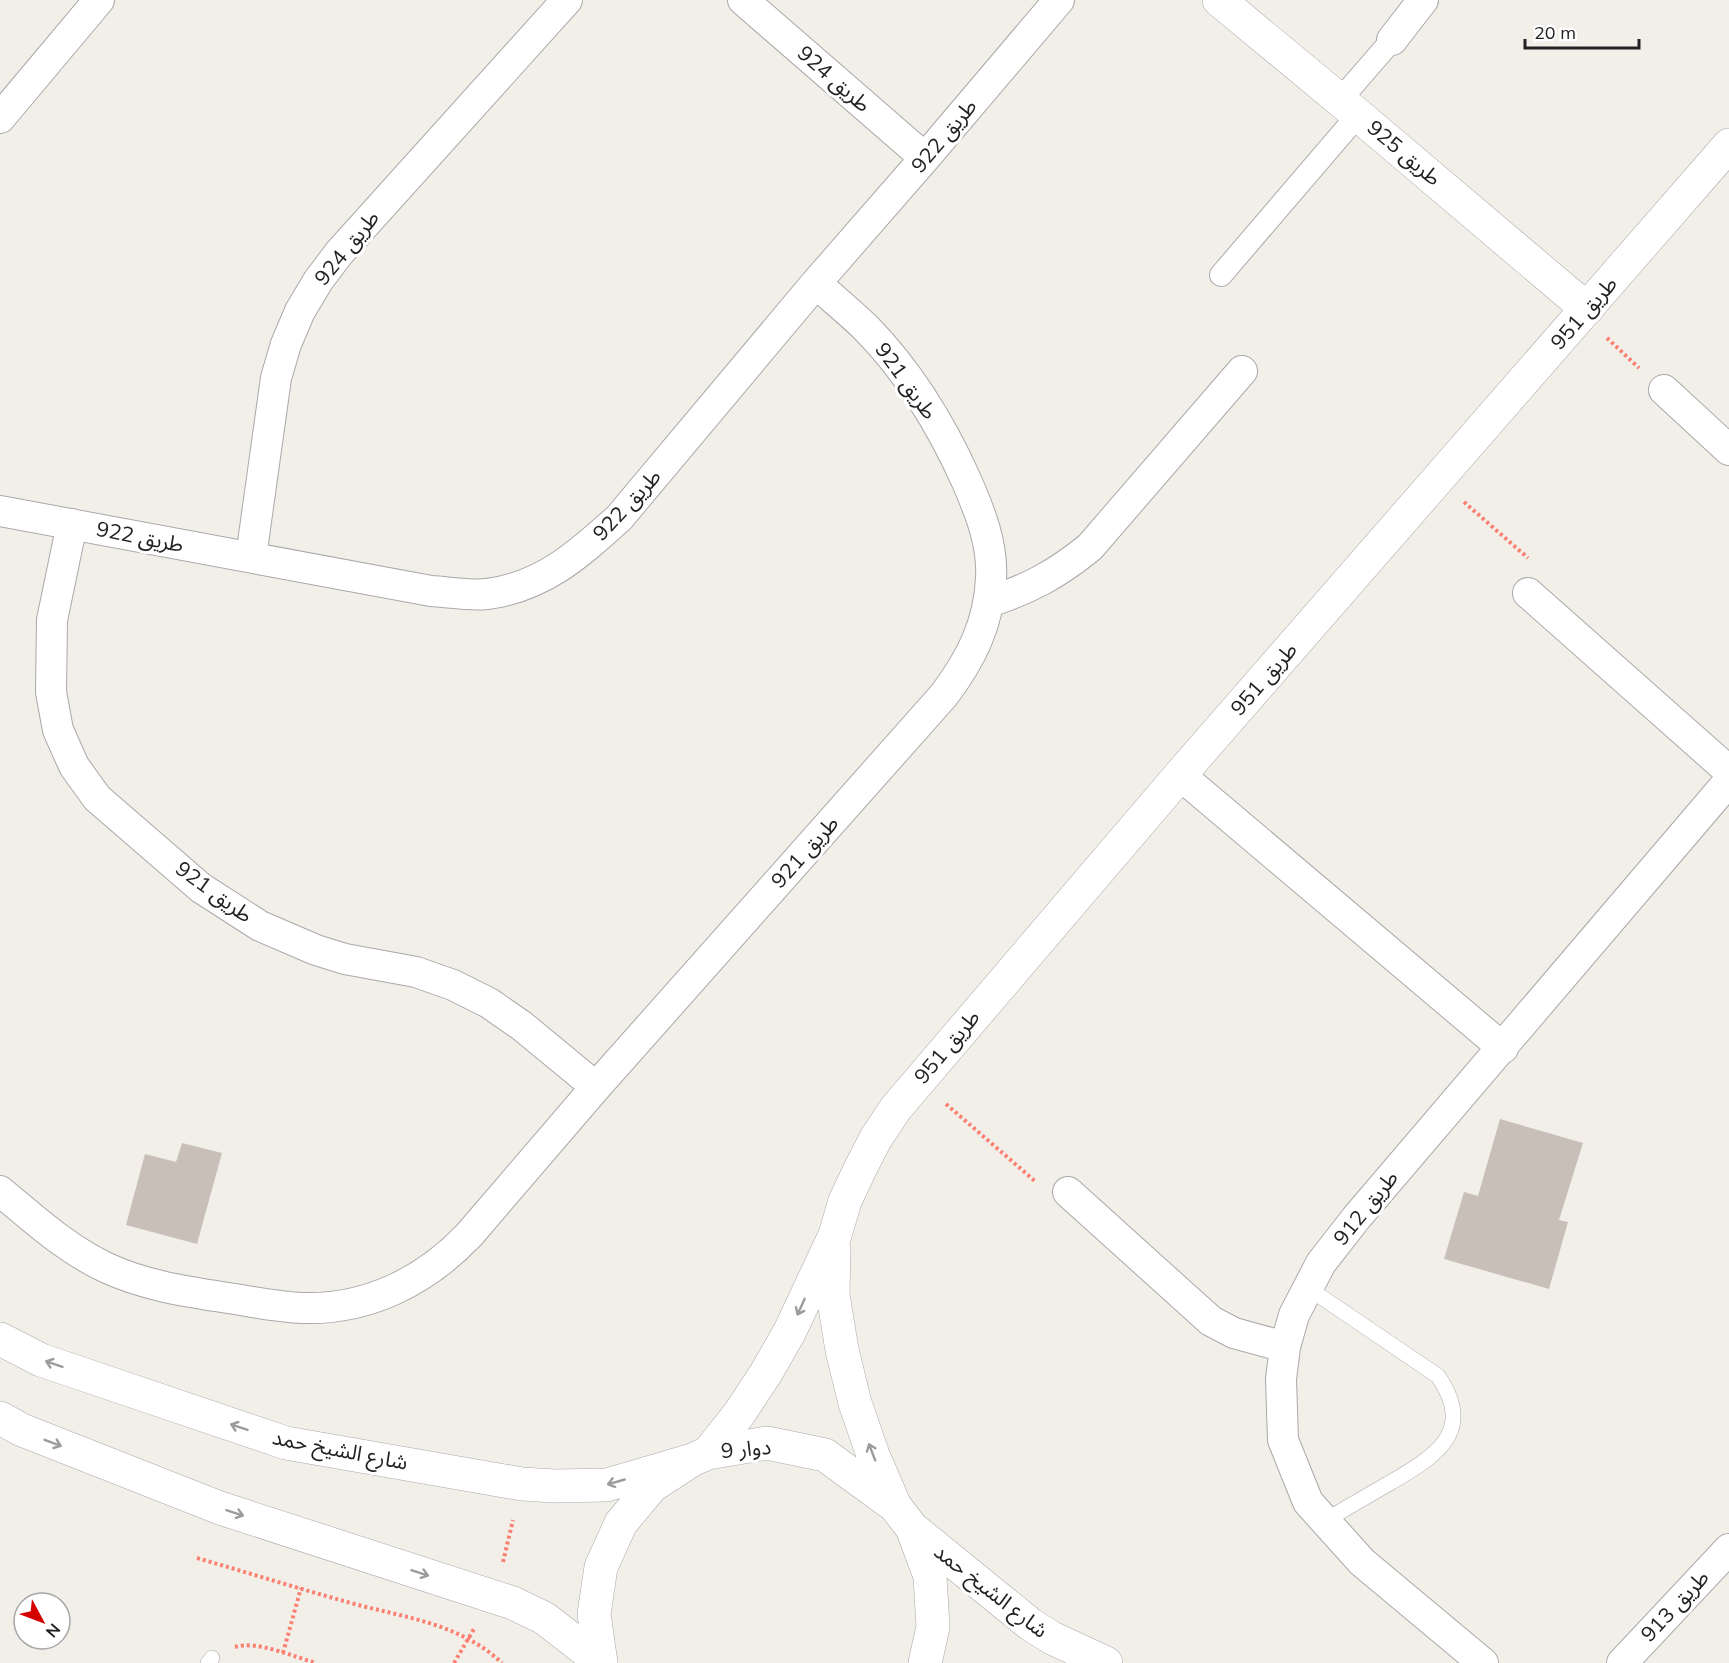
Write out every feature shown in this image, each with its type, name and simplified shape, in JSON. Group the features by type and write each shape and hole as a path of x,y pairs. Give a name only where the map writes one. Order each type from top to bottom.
{"street":[{"path":"0,118 99,0"},
{"name":"طريق 924","path":"251,557 276,378 291,333 318,281 339,253 567,0"},
{"name":"طريق 924","path":"743,0 925,158"},
{"name":"طريق 922","path":"0,511 431,591 486,594 518,586 552,573 585,549 619,518 816,283 1059,0"},
{"name":"طريق 925","path":"1218,0 1349,107 1585,312"},
{"path":"1221,275 1349,107 1392,40 1423,0"},
{"name":"طريق 951","path":"700,1456 739,1414 790,1331 835,1235 860,1169 876,1138 896,1108 1180,775 1585,312 1726,155"},
{"name":"طريق 921","path":"0,1191 50,1234 107,1268 170,1289 279,1306 305,1308 349,1304 383,1295 407,1284 451,1254 944,695 965,667 980,635 989,602 990,552 985,528 949,441 912,383 875,338 816,283"},
{"path":"989,602 1016,594 1043,582 1090,547 1242,371"},
{"path":"1664,390 1729,450"},
{"name":"طريق 921","path":"72,524 52,620 51,692 58,730 74,766 97,798 201,888 260,926 288,939 345,959 416,972 453,985 489,1003 514,1020 596,1087"},
{"path":"1528,593 1729,771"},
{"path":"1180,775 1503,1048"},
{"name":"طريق 912","path":"1483,1663 1362,1562 1308,1502 1283,1440 1281,1379 1285,1347 1294,1315 1321,1263 1357,1217 1729,781"},
{"path":"1068,1192 1210,1321 1234,1334 1285,1347"},
{"name":"طريق 951","path":"835,1235 832,1296 842,1350 855,1403 873,1455 903,1517"},
{"name":"شارع الشيخ حمد","path":"0,1339 41,1360 286,1443 522,1484 607,1485 700,1456"},
{"path":"7,1424 220,1508 513,1603 543,1618 601,1662"},
{"name":"دوار 9","path":"601,1662 594,1614 599,1579 601,1567 621,1523 652,1486 700,1456 767,1443 825,1455 903,1517"},
{"path":"903,1517 930,1576 933,1627 925,1663"},
{"name":"شارع الشيخ حمد","path":"903,1517 1030,1624 1052,1638 1106,1663"},
{"name":"طريق 913","path":"1622,1663 1729,1549"}],"lane":[{"path":"1308,1288 1438,1376 1449,1393 1453,1413 1450,1432 1440,1450 1425,1463 1325,1521"}],"path":[{"path":"1585,312 1664,390"},
{"path":"1438,480 1546,573 1528,593"},
{"path":"919,1080 1039,1185 1068,1192"},
{"path":"197,1558 350,1603 445,1627 468,1637 502,1663"},
{"path":"283,1653 301,1587"},
{"path":"210,1660 243,1645 260,1647 316,1663"}],"building":[{"path":"1500,1119 1583,1143 1559,1220 1568,1222 1549,1289 1444,1259 1464,1192 1478,1196"},
{"path":"182,1143 222,1153 197,1244 126,1225 145,1154 176,1162"}]}
